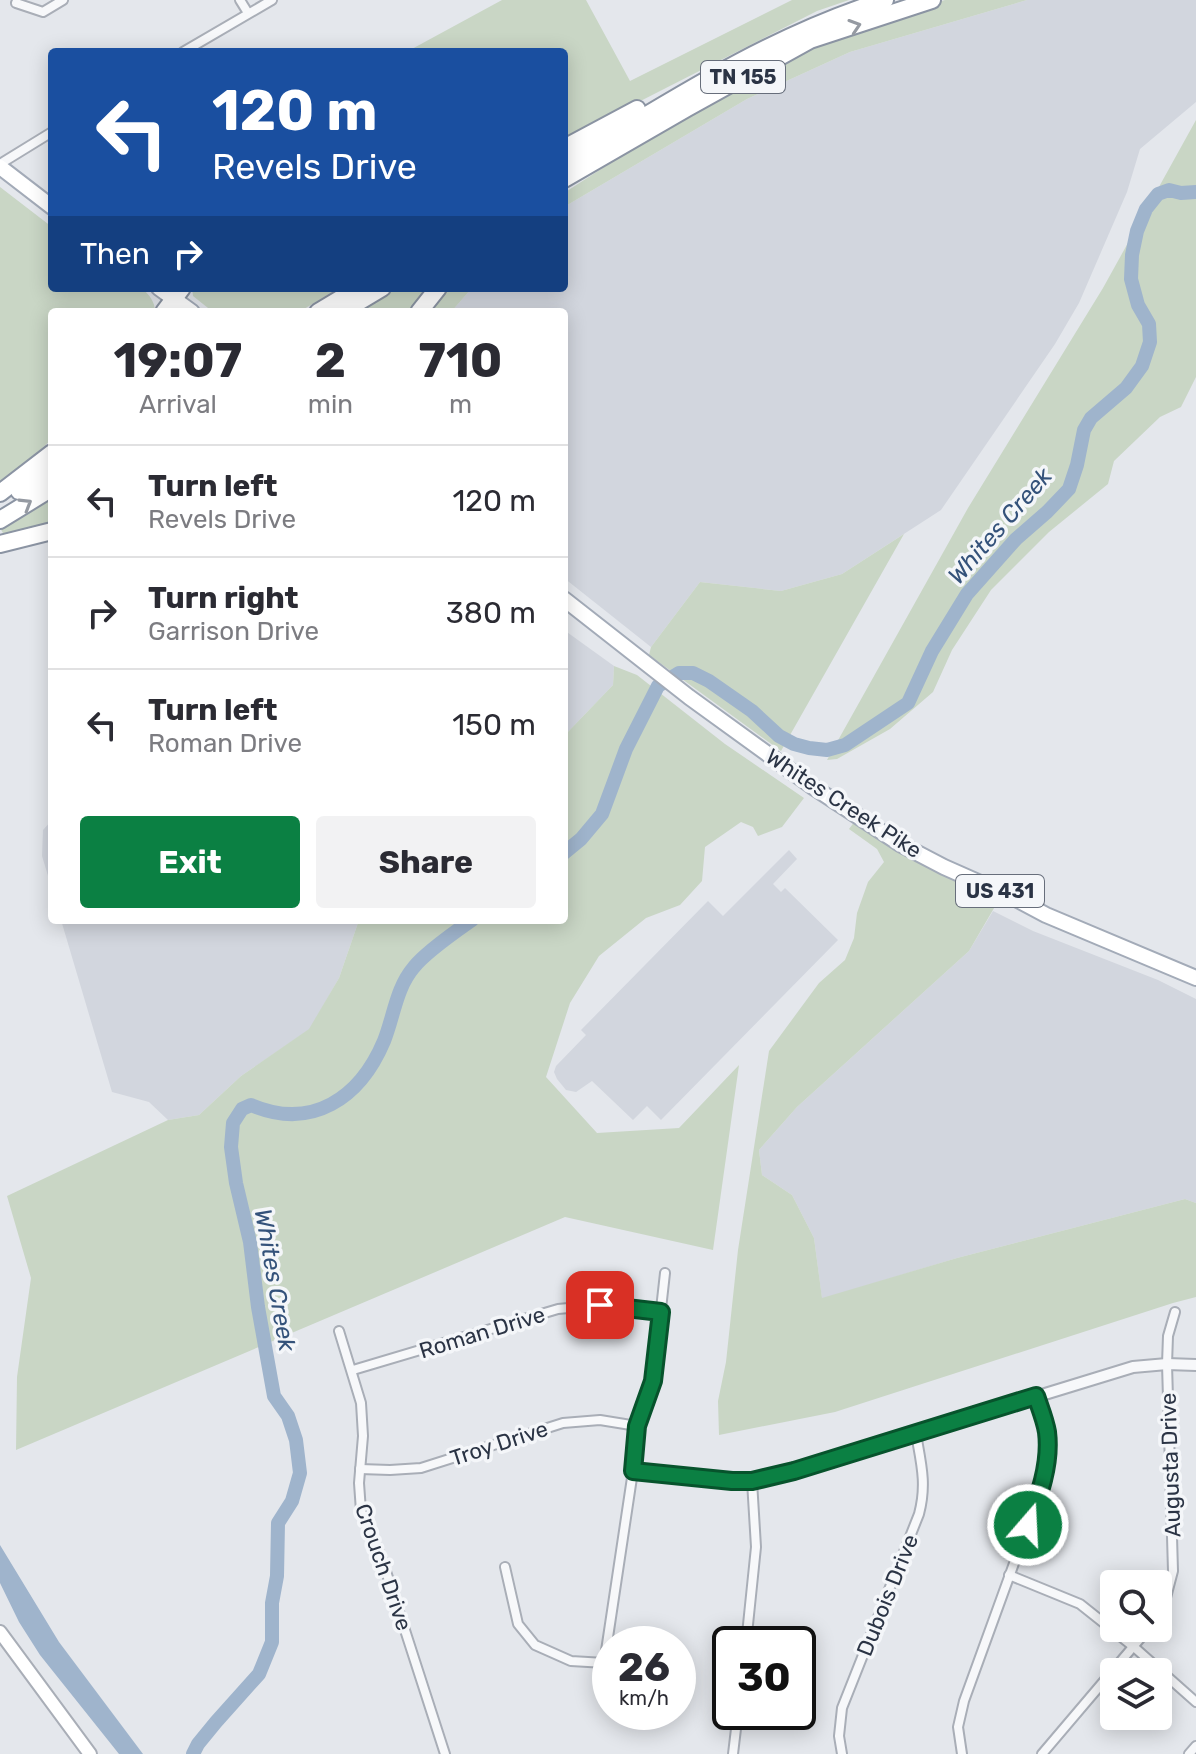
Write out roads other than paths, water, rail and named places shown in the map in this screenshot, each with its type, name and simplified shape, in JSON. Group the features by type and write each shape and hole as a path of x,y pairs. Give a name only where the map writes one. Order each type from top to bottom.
{"highway":[{"name":"TN 155","path":"568,163 715,74 802,30 885,0"},
{"name":"TN 155","path":"568,177 810,40 932,0"},
{"path":"568,146 675,90 715,74"},
{"path":"325,308 351,292"},
{"path":"349,308 375,292"},
{"path":"422,308 435,292"},
{"path":"0,493 48,456"},
{"path":"0,503 48,473"},
{"path":"0,520 48,490"},
{"path":"0,544 48,532"}],"main road":[{"path":"0,165 48,204"},
{"name":"Whites Creek Pike","path":"568,602 689,697 813,787 900,844 1046,915 1196,978"},
{"path":"0,1632 90,1754"}],"street":[{"path":"16,3 43,12 63,0"},
{"path":"240,0 248,13"},
{"path":"190,48 272,0"},
{"path":"0,165 48,135"},
{"path":"610,1626 637,1426 653,1381 665,1273"},
{"name":"Roman Drive","path":"353,1370 558,1309 600,1305 661,1312"},
{"name":"Augusta Drive","path":"1172,1575 1167,1364 1168,1336 1175,1312"},
{"name":"Crouch Drive","path":"339,1331 353,1370 363,1417 359,1483 361,1511 388,1574 445,1754"},
{"path":"633,1471 752,1481 1133,1367 1196,1365"},
{"path":"962,1754 958,1737 960,1715 1044,1477 1047,1432 1036,1396"},
{"name":"Troy Drive","path":"360,1469 421,1468 563,1423 600,1420 637,1426"},
{"name":"Dubois Drive","path":"842,1754 839,1736 842,1708 919,1514 924,1480 916,1434"},
{"path":"748,1626 756,1547 752,1481"},
{"path":"505,1567 518,1624 535,1645 571,1661 592,1662"},
{"path":"1009,1575 1080,1604 1196,1702"},
{"path":"1042,1754 1138,1642"},
{"path":"733,1754 736,1730"},
{"path":"1189,1754 1196,1746"}],"water":[{"path":"0,1545 59,1642 143,1754 119,1754 40,1655 0,1583"}],"waterway":[{"name":"Whites Creek","path":"568,850 602,814 626,749 658,686 679,673 693,673 709,681 752,711 779,736 809,748 827,750 845,745 908,703 932,651 967,594 1016,539 1069,489 1084,430 1091,418 1126,388 1142,366 1150,342 1149,324 1138,305 1131,279 1137,231 1146,209 1158,194 1169,190 1196,192"},
{"name":"Whites Creek","path":"193,1754 216,1722 259,1674 272,1642 278,1523 292,1501 300,1473 296,1440 288,1416 274,1396 250,1242 236,1183 231,1147 233,1123 242,1109 251,1105 294,1114 314,1111 347,1093 362,1079 374,1061 408,975 426,955 467,924"}]}
